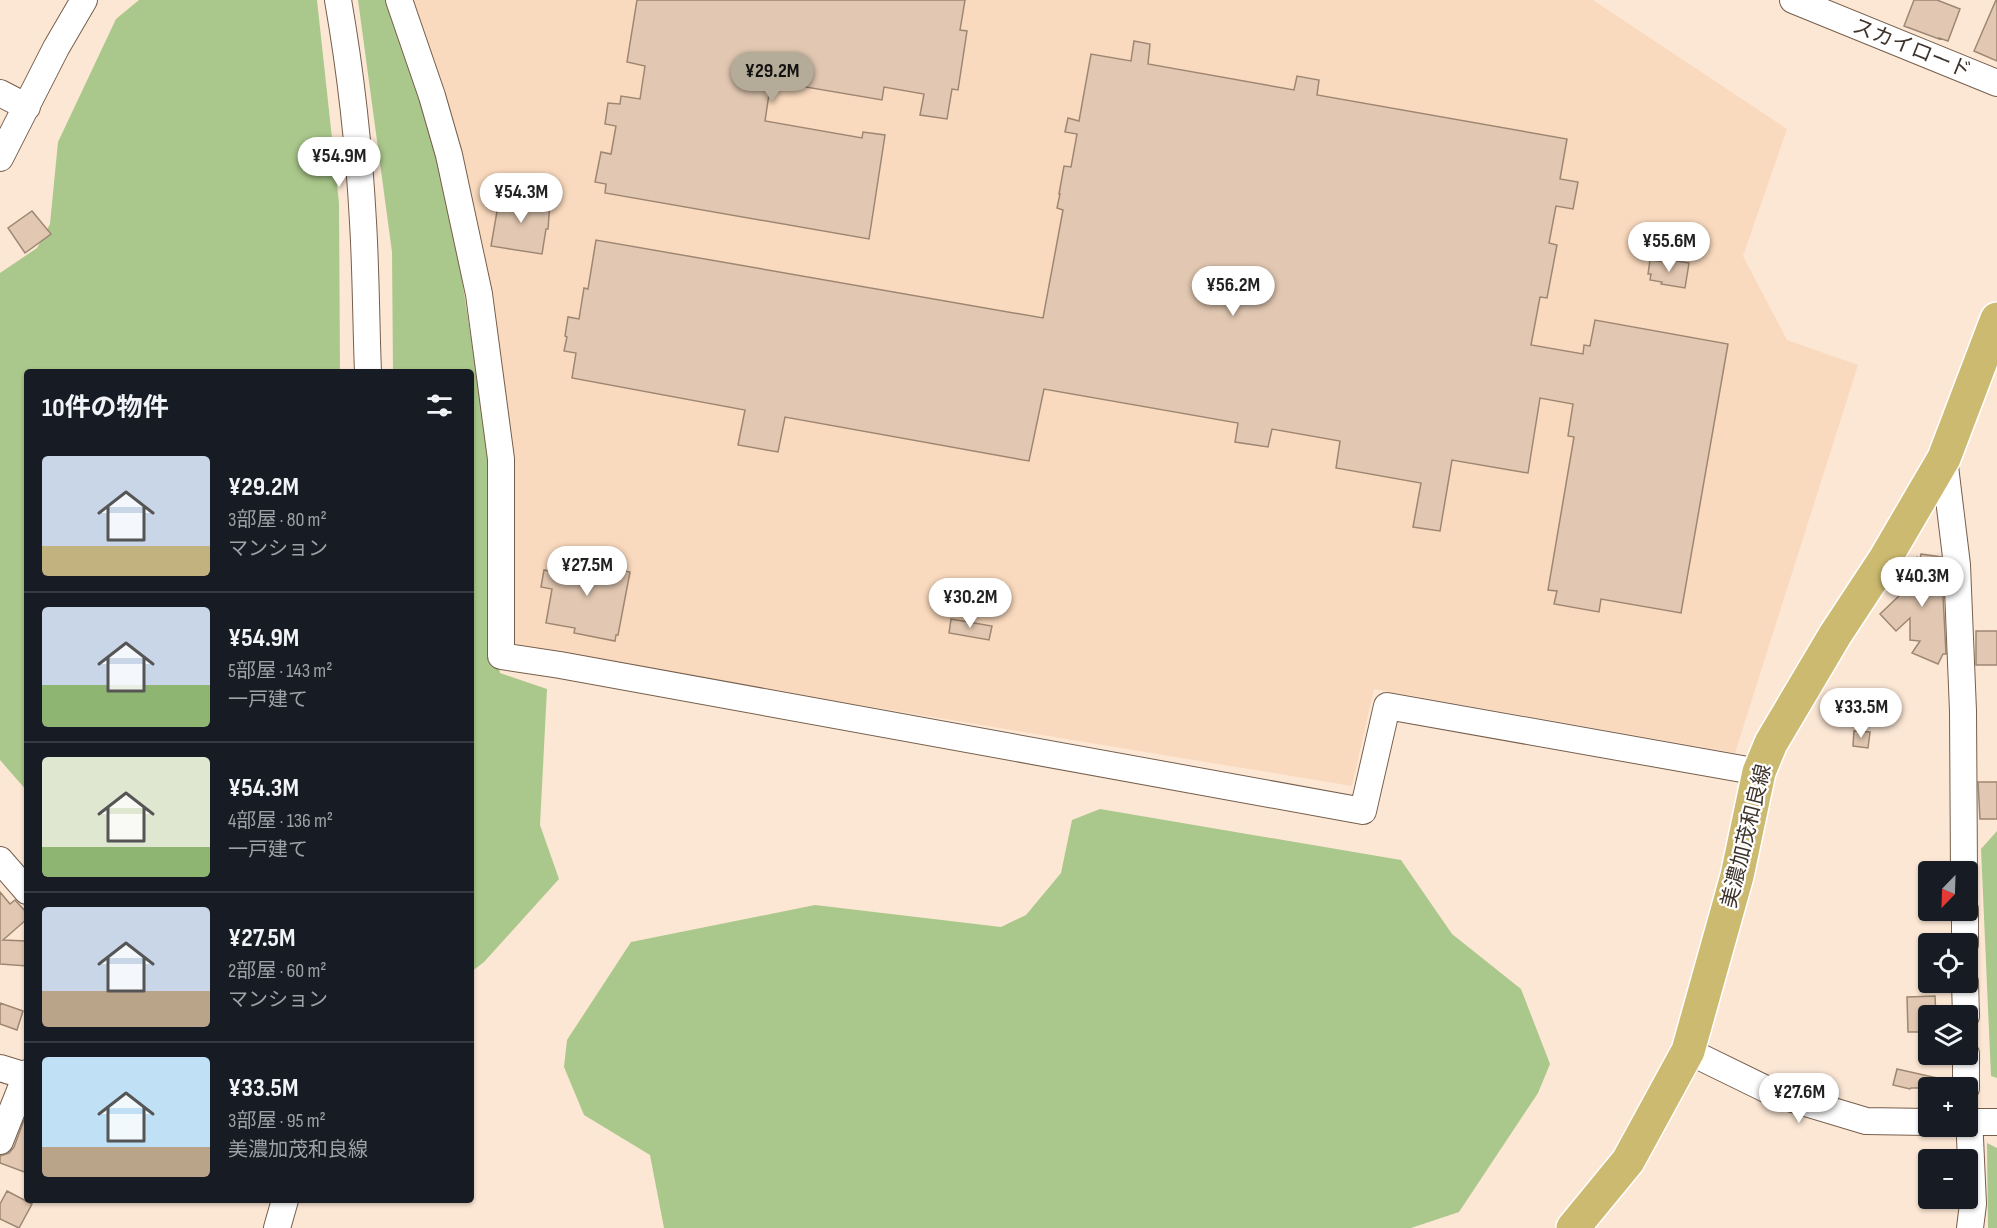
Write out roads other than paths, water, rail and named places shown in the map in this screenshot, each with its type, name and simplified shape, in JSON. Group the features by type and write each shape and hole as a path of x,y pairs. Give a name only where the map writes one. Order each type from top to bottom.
{"main road":[{"name":"美濃加茂和良線","path":"1573,1228 1628,1161 1688,1051 1737,876 1759,772 1771,743 1829,644 1885,559 1944,458 1997,319"}],"street":[{"path":"0,158 56,48 84,0"},
{"path":"338,0 349,62 357,136 363,224 368,369"},
{"path":"399,0 432,96 449,155 479,294 501,459 501,656 1363,811 1387,706 1759,772"},
{"name":"スカイロード","path":"1793,0 1997,83"},
{"path":"0,93 27,107"},
{"path":"1944,458 1957,565 1963,711 1964,861"},
{"path":"1688,1051 1776,1095 1866,1121 1918,1122"},
{"path":"0,1068 24,1074"},
{"path":"0,1141 24,1080"},
{"path":"1978,1127 1997,1122"},
{"path":"1969,1137 1973,1204 1970,1228"},
{"path":"277,1228 284,1203"}]}
